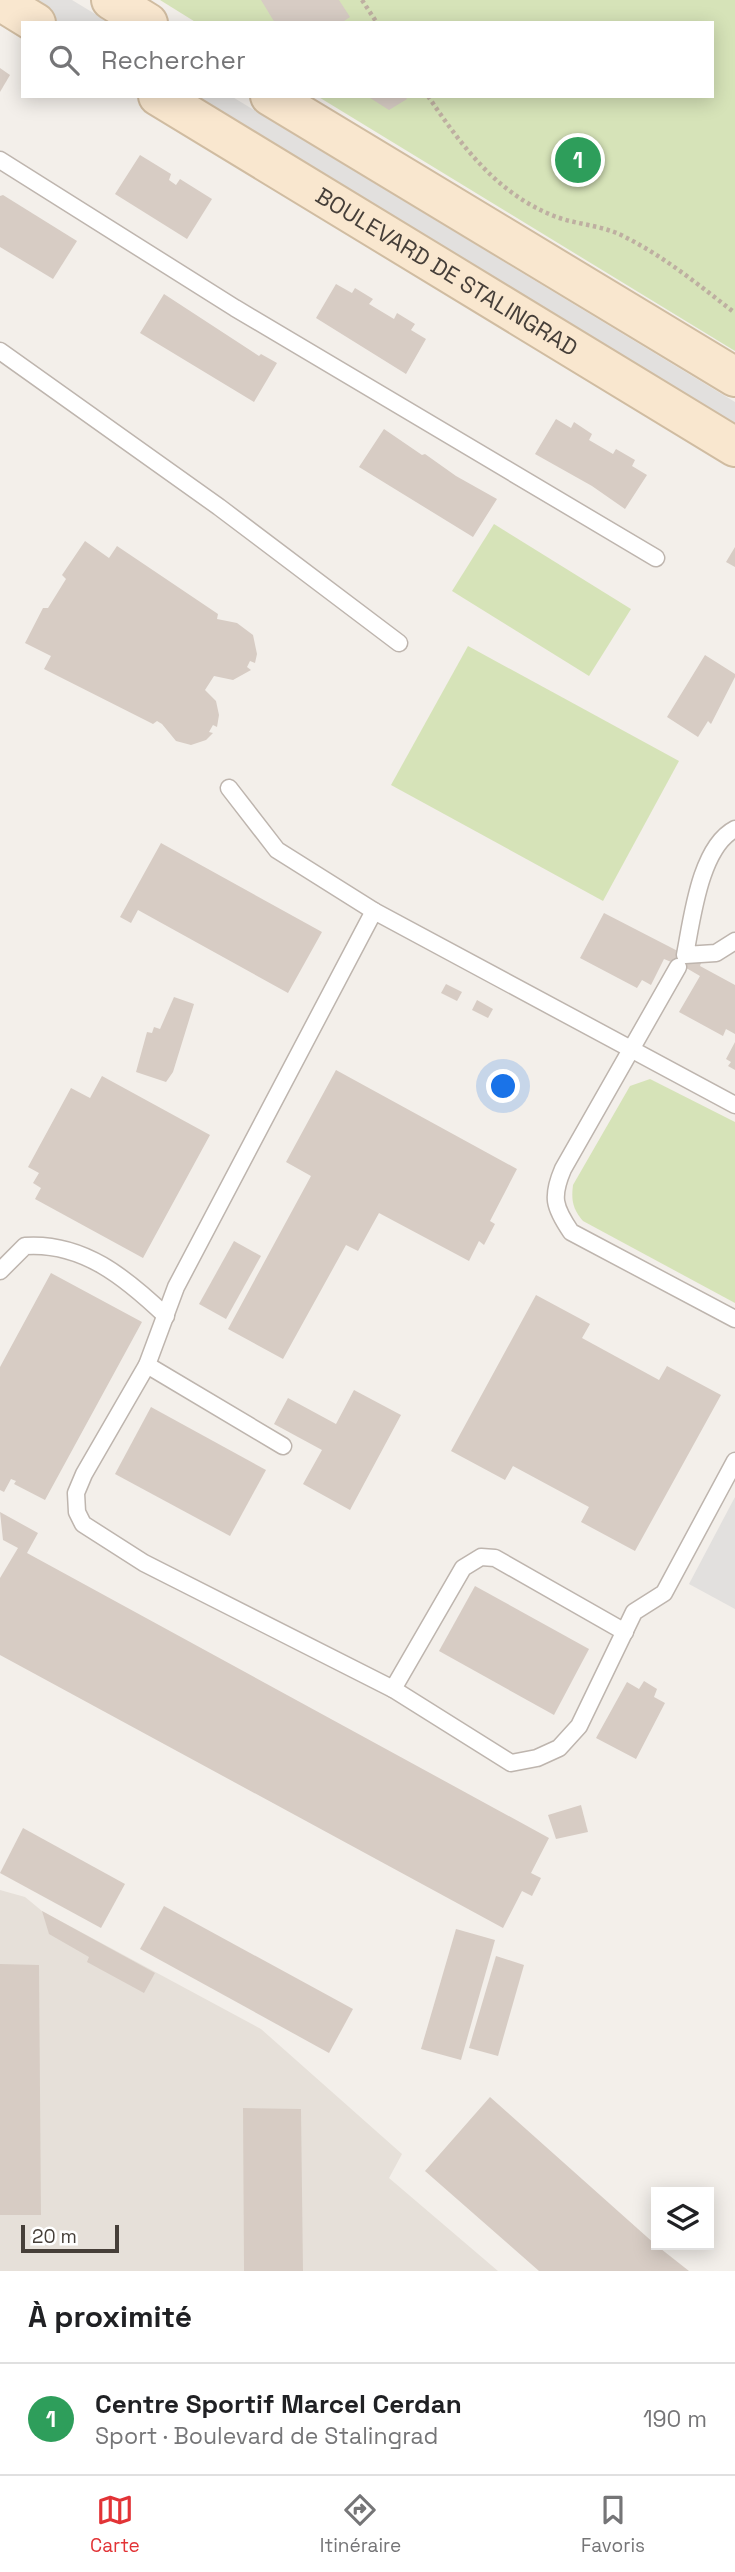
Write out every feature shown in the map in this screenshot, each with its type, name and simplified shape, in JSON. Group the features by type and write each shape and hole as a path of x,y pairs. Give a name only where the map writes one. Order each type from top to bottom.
{"main road":[{"path":"111,0 145,21"},
{"path":"0,1 33,21"},
{"name":"BOULEVARD DE STALINGRAD","path":"161,98 735,447"},
{"path":"273,98 735,377"}],"lane":[{"path":"0,160 235,308 656,558"},
{"path":"0,351 219,507 399,643"},
{"path":"229,788 277,850 374,911 735,1105"},
{"path":"735,829 724,835 699,883 685,955 716,953 735,941"},
{"path":"374,911 176,1287 147,1366 76,1493 77,1512 83,1524 144,1563 393,1689 511,1763 537,1758 559,1748 579,1726 634,1612 664,1593 735,1461"},
{"path":"678,967 633,1051 563,1169 555,1189 558,1212 571,1232 735,1319"},
{"path":"0,1271 25,1246 47,1244 66,1248 127,1278 166,1316"},
{"path":"147,1366 283,1446"},
{"path":"393,1689 463,1567 481,1557 495,1558 625,1632"}],"path":[{"path":"362,0 376,21"},
{"path":"429,98 464,149 516,195 550,215 625,237 678,270 735,313"}],"shaded area":[{"path":"22,0 72,0 107,21 57,21"},
{"path":"183,98 234,98 735,402 735,434"},
{"path":"735,1497 735,1609 689,1584"},
{"path":"0,1890 25,1897 42,1911 261,2029 402,2154 389,2178 498,2271 0,2271"}],"green space":[{"path":"160,0 735,0 735,351 320,98 714,98 714,21 194,21"},
{"path":"494,524 631,609 589,676 452,591"},
{"path":"468,646 679,761 603,901 391,785"},
{"path":"650,1079 735,1122 735,1303 583,1221 575,1209 573,1185 630,1086"}],"building":[{"path":"261,0 339,0 350,17 344,21 274,21"},
{"path":"0,68 10,75 0,92"},
{"path":"370,98 407,99 389,110"},
{"path":"140,155 171,174 169,180 176,185 180,179 212,199 187,239 115,194"},
{"path":"3,195 77,241 53,279 0,247 0,196"},
{"path":"336,284 352,293 355,288 373,299 369,304 394,319 397,313 415,324 411,330 426,339 406,374 316,318"},
{"path":"164,294 259,356 261,354 277,363 254,402 140,333"},
{"path":"556,419 571,428 574,422 592,434 589,440 613,454 616,449 635,460 632,466 647,475 625,509 592,486 535,454"},
{"path":"384,429 497,499 473,537 359,467"},
{"path":"85,541 109,558 117,546 218,614 217,619 237,623 253,635 257,654 255,663 250,661 247,667 251,670 233,680 214,676 205,690 216,701 219,715 217,727 213,725 209,732 213,733 206,740 191,745 176,741 157,721 153,724 44,669 51,656 25,643 43,608 48,608 66,579 62,575"},
{"path":"735,547 735,567 726,562"},
{"path":"705,655 735,674 735,677 711,724 708,721 698,737 667,717"},
{"path":"161,843 322,932 288,993 138,910 131,923 120,917"},
{"path":"604,913 701,963 700,966 735,985 735,1034 726,1029 723,1036 679,1012 700,976 688,969 664,959 651,985 642,980 637,988 580,958"},
{"path":"446,984 462,992 457,1001 441,993"},
{"path":"174,997 194,1004 173,1072 166,1082 136,1072 147,1032 152,1033 154,1027 160,1029"},
{"path":"477,1000 493,1009 488,1018 472,1010"},
{"path":"735,1042 735,1070 728,1066 731,1062 726,1059"},
{"path":"336,1070 517,1169 490,1221 495,1224 484,1245 479,1241 469,1261 379,1213 358,1251 346,1245 283,1359 228,1329 311,1176 286,1162"},
{"path":"102,1076 210,1135 143,1258 35,1199 41,1188 33,1183 39,1173 28,1167 71,1088 90,1098"},
{"path":"234,1241 261,1256 226,1319 199,1304"},
{"path":"51,1273 142,1322 45,1500 14,1484 16,1481 11,1479 4,1492 0,1490 0,1367"},
{"path":"536,1295 590,1324 582,1338 659,1380 667,1366 721,1395 635,1551 581,1522 589,1507 513,1466 505,1480 451,1451"},
{"path":"354,1390 401,1415 350,1510 303,1484 322,1450 274,1424 288,1398 336,1424"},
{"path":"151,1407 266,1470 230,1536 115,1474"},
{"path":"0,1512 38,1533 27,1553 549,1838 531,1873 541,1878 532,1896 522,1891 503,1928 0,1655 0,1578 18,1548 3,1540"},
{"path":"475,1586 589,1649 554,1715 439,1651"},
{"path":"644,1681 657,1689 654,1697 665,1703 636,1759 596,1738 627,1682 639,1689"},
{"path":"581,1805 588,1832 556,1839 548,1815"},
{"path":"23,1828 125,1884 101,1928 0,1873"},
{"path":"164,1906 353,2009 329,2053 140,1949"},
{"path":"42,1911 155,1973 144,1993 87,1962 89,1957 49,1934"},
{"path":"456,1929 495,1940 461,2060 421,2049"},
{"path":"496,1956 524,1965 498,2056 469,2048"},
{"path":"0,1964 39,1965 41,2215 0,2215"},
{"path":"490,2097 651,2241 651,2250 662,2250 689,2271 539,2271 425,2171"},
{"path":"243,2108 301,2109 303,2271 244,2271"}],"place":[{"name":"Centre Sportif Marcel Cerdan","path":"578,160"}]}
